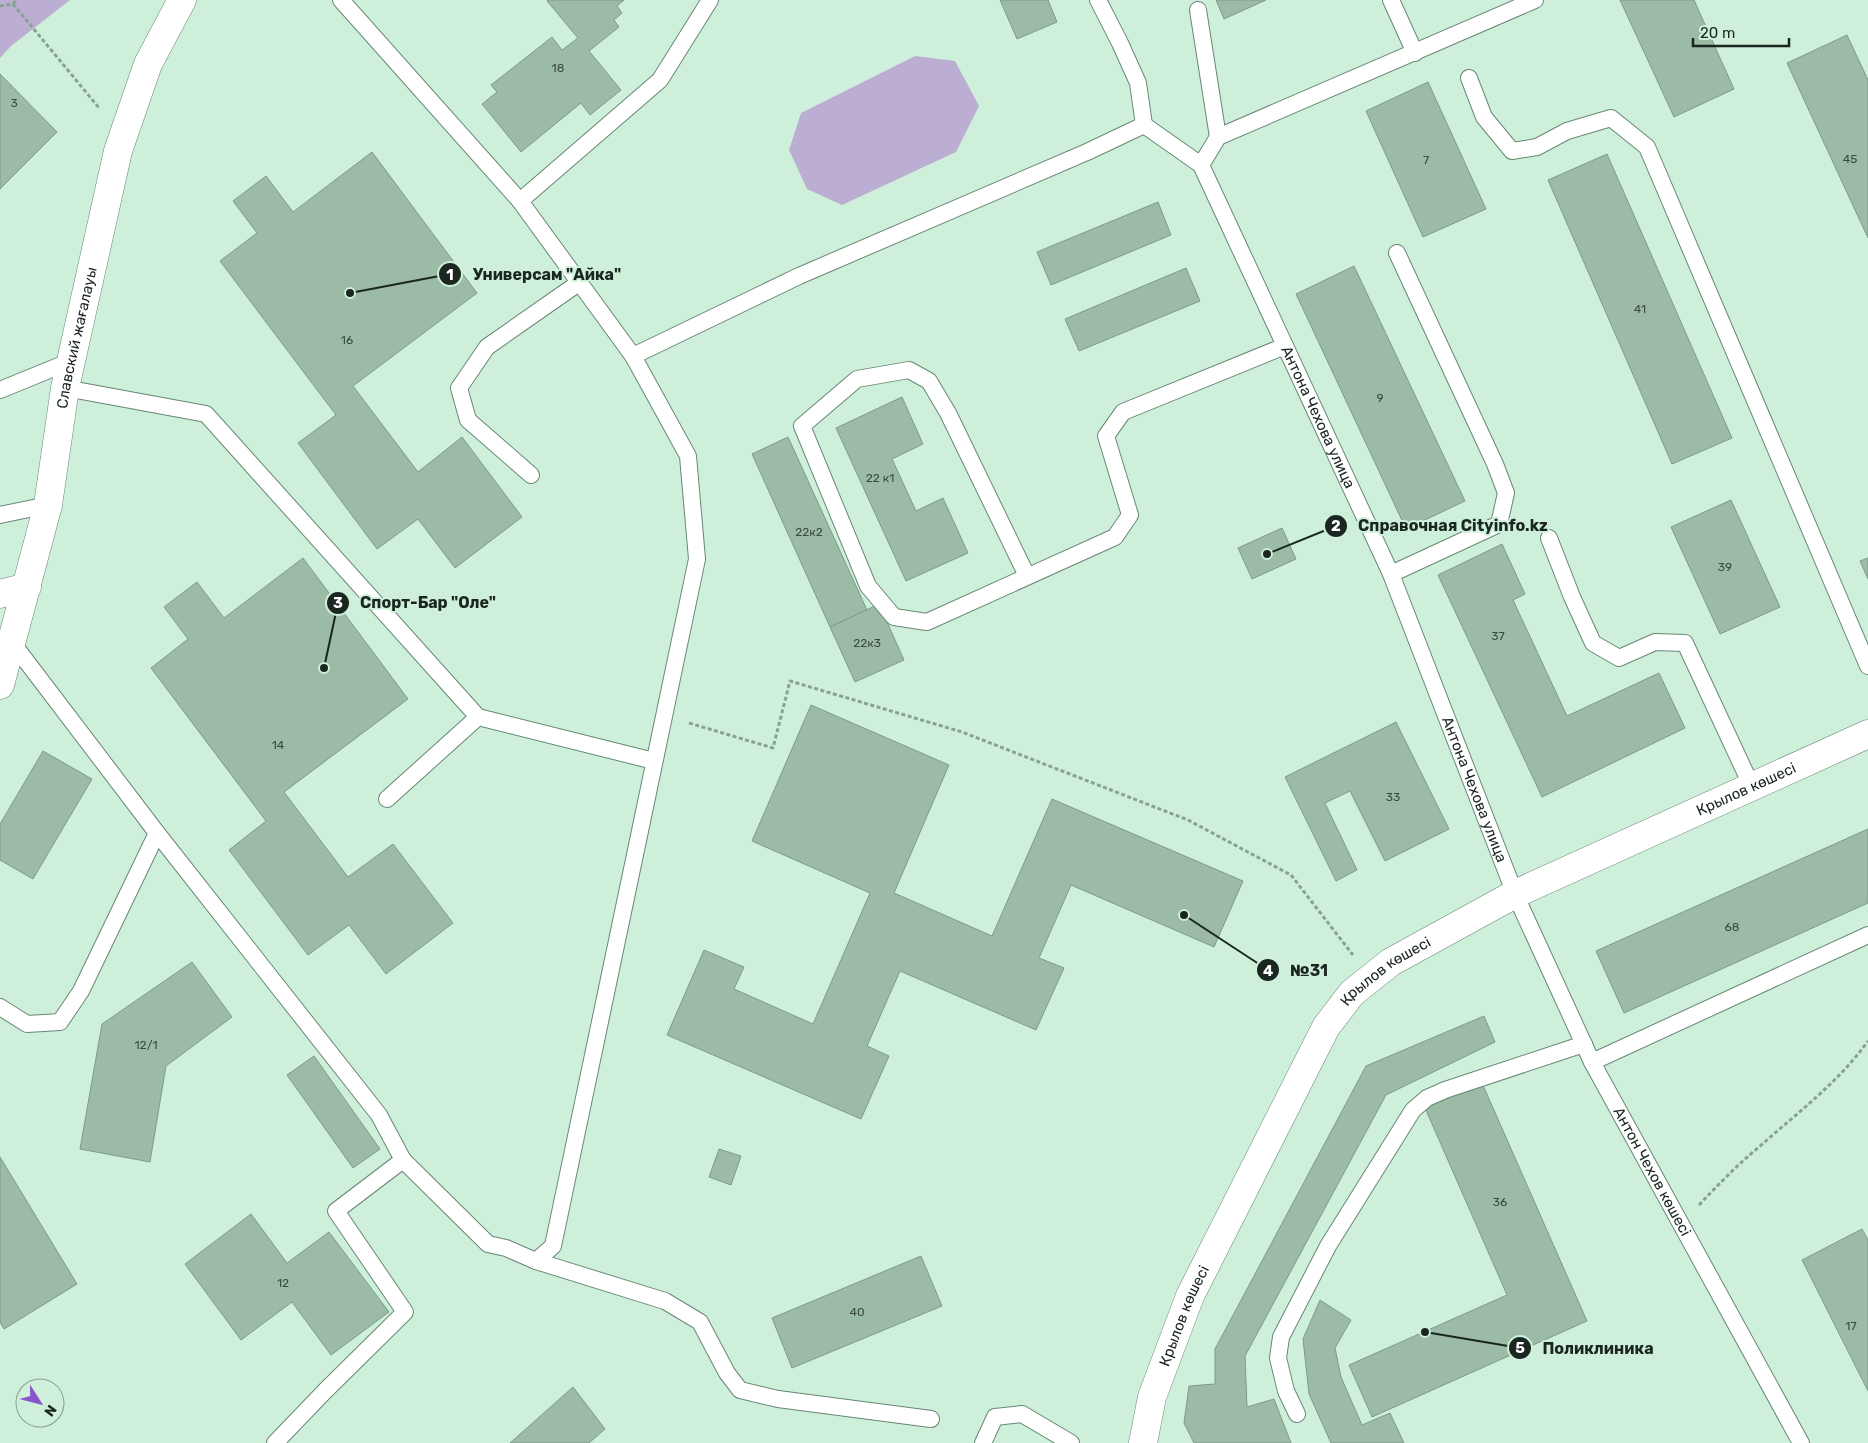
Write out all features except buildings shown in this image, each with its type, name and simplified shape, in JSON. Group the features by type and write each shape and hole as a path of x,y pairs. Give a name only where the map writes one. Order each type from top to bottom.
{"main road":[{"name":"Славский жағалауы","path":"0,685 48,505 65,388 118,151 148,64 182,0"},
{"path":"0,594 27,587"},
{"name":"Крылов көшесі","path":"1143,1443 1152,1397 1190,1296 1326,1027 1352,993 1391,962 1515,894 1868,734"}],"lane":[{"path":"341,0 520,201 633,356 688,456 697,559 553,1246 536,1261"},
{"path":"520,201 660,80 710,0"},
{"path":"1098,0 1138,82 1144,125 1201,165 1218,137 1535,0"},
{"path":"1391,0 1415,53"},
{"path":"1198,10 1218,137"},
{"path":"1469,78 1484,117 1512,151 1538,146 1567,131 1611,118 1647,147 1868,666"},
{"path":"633,356 799,276 1087,152 1144,125"},
{"name":"Антона Чехова улица","path":"1201,165 1391,574 1515,894"},
{"path":"1391,574 1499,524 1506,492 1495,464 1397,253"},
{"path":"531,475 468,420 459,388 487,347 580,282"},
{"path":"1027,576 948,413 929,381 908,370 857,379 802,426 868,586 894,617 927,622 1115,537 1130,515 1106,436 1123,412 1285,346"},
{"path":"0,390 71,361"},
{"path":"65,388 206,414 478,717 654,761"},
{"path":"0,515 48,505"},
{"path":"1549,538 1572,597 1593,643 1619,658 1655,642 1685,643 1752,788"},
{"path":"11,641 157,833 379,1115 403,1160 488,1244 506,1248 536,1261 665,1301 700,1322 726,1373 740,1390 778,1399 931,1419"},
{"path":"387,799 478,717"},
{"path":"0,1007 27,1024 60,1022 81,991 157,833"},
{"name":"Антон Чехов көшесі","path":"1515,894 1592,1062 1801,1443"},
{"path":"1592,1062 1868,935"},
{"path":"1297,1414 1286,1391 1278,1358 1281,1337 1328,1246 1413,1110 1428,1098 1445,1090 1584,1044"},
{"path":"275,1443 405,1312 336,1211 403,1160"},
{"path":"983,1443 995,1417 1022,1414 1071,1443"}],"path":[{"path":"0,6 13,4 17,0"},
{"path":"13,4 124,136"},
{"path":"664,716 773,748 790,681 962,732 1188,820 1291,875 1371,978"},
{"path":"1681,1224 1730,1172 1817,1098 1856,1058 1868,1041"}],"shaded area":[{"path":"0,0 70,0 11,46 0,58"},
{"path":"915,56 955,61 979,106 956,152 842,205 807,189 789,150 801,113"}],"place":[{"name":"Универсам \"Айка\"","path":"350,293"},
{"name":"Справочная Cityinfo.kz","path":"1267,554"},
{"name":"Спорт-Бар \"Оле\"","path":"324,668"},
{"name":"№31","path":"1184,915"},
{"name":"Поликлиника","path":"1425,1332"}]}
